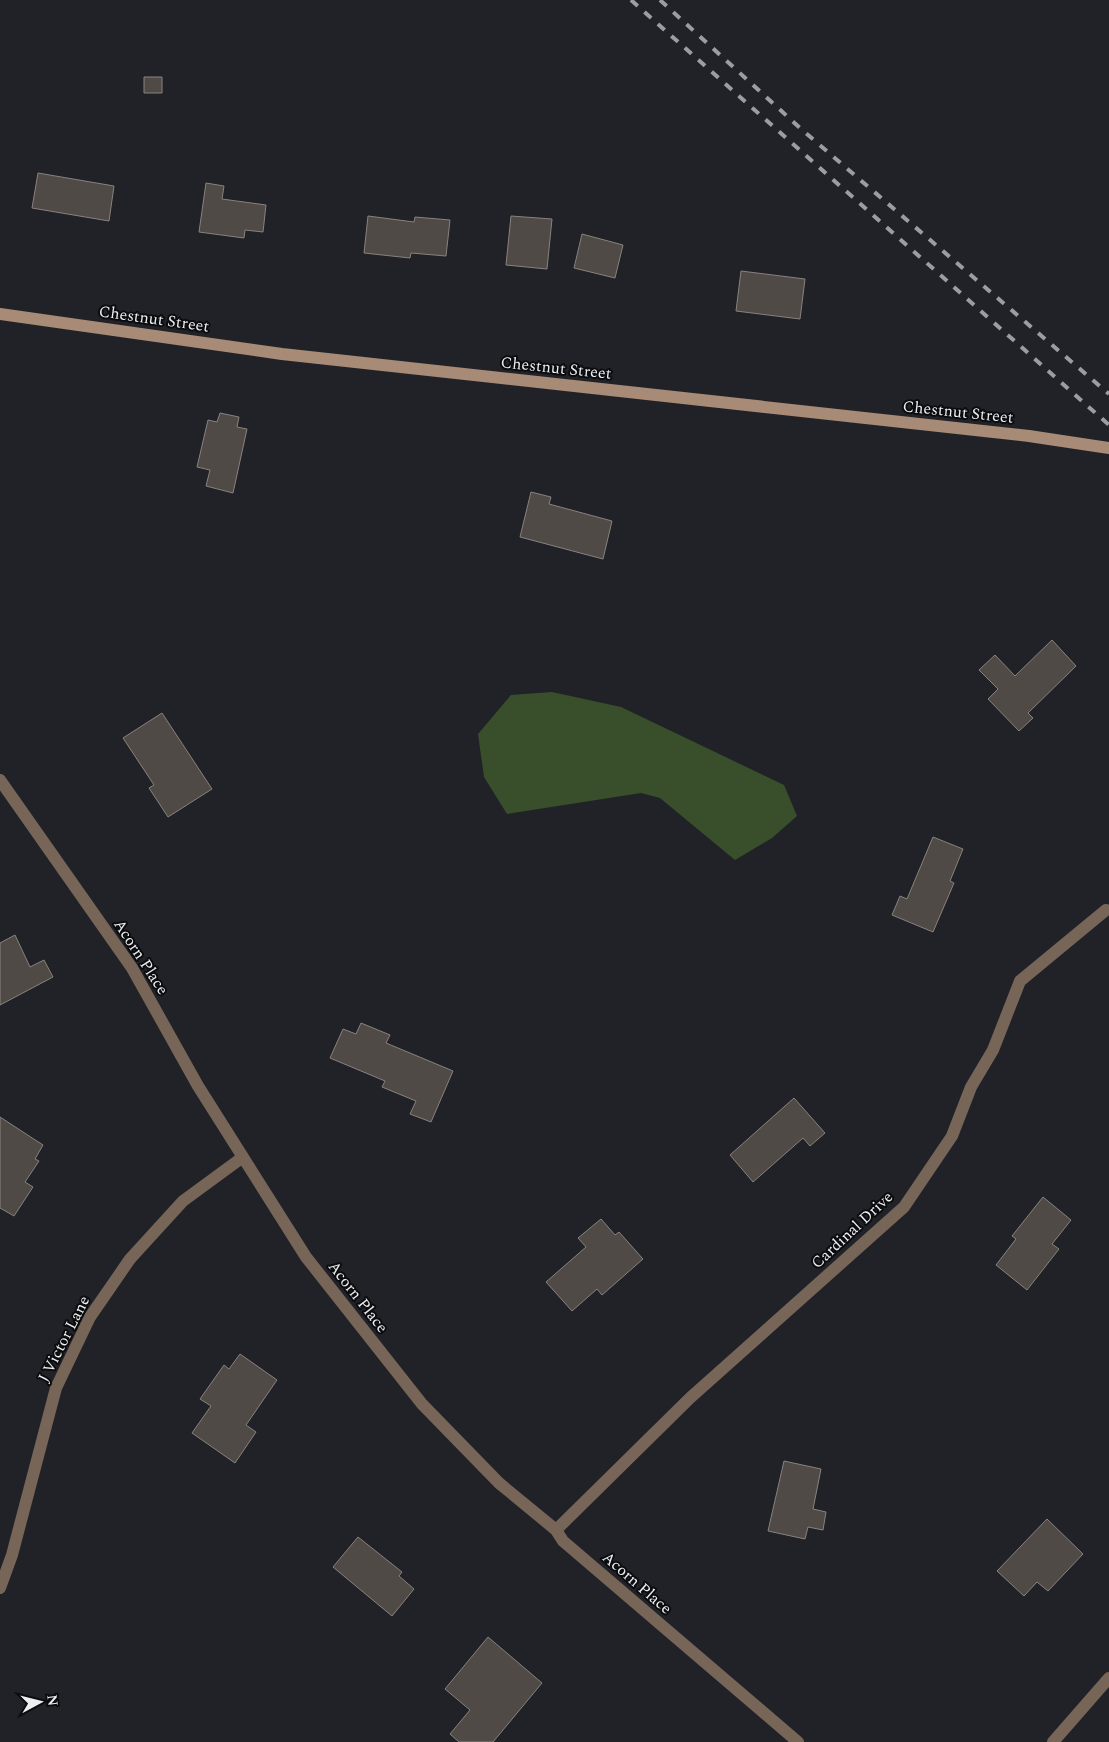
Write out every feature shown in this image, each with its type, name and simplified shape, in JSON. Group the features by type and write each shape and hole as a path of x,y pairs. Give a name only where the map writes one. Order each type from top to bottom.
{"main road":[{"name":"Chestnut Street","path":"0,314 282,354 978,430 1109,448"}],"street":[{"name":"Acorn Place","path":"0,780 132,968 198,1086 306,1257 422,1404 499,1483 556,1530 563,1541 798,1742"},
{"name":"Cardinal Drive","path":"556,1530 690,1398 904,1207 952,1136 971,1087 992,1050 1020,981 1106,910"},
{"name":"J Victor Lane","path":"0,1588 12,1555 56,1388 90,1317 130,1259 183,1201 243,1158"},
{"path":"1053,1742 1109,1678"}],"green space":[{"path":"552,692 621,707 784,785 797,816 772,838 735,860 660,798 641,793 507,814 484,777 478,734 511,695"}],"building":[{"path":"144,77 162,77 162,93 144,93"},
{"path":"38,173 114,186 109,221 32,208"},
{"path":"206,183 224,186 222,199 266,205 263,232 245,230 244,238 199,232"},
{"path":"368,216 414,222 415,217 450,220 446,256 411,253 410,258 364,253"},
{"path":"511,216 552,219 547,269 506,265"},
{"path":"582,234 623,245 615,278 574,268"},
{"path":"741,271 805,279 800,319 736,311"},
{"path":"220,413 239,417 237,427 247,429 233,493 206,486 210,470 197,467 208,420 217,422"},
{"path":"531,492 551,497 549,504 612,521 603,559 520,537"},
{"path":"1052,640 1076,666 1028,713 1033,718 1019,731 988,699 998,689 979,670 995,655 1015,676"},
{"path":"162,713 212,789 168,817 149,788 154,785 123,738"},
{"path":"933,837 963,849 950,881 954,883 933,932 892,915 900,896 907,899"},
{"path":"15,935 30,967 44,960 53,977 0,1005 0,943"},
{"path":"361,1023 390,1035 386,1043 453,1071 431,1122 410,1114 416,1101 382,1087 385,1081 330,1058 343,1029 356,1034"},
{"path":"794,1098 825,1133 810,1146 803,1138 753,1182 730,1155"},
{"path":"0,1117 43,1145 35,1159 39,1161 25,1182 33,1187 14,1216 0,1208"},
{"path":"1043,1197 1071,1220 1052,1244 1059,1249 1027,1290 996,1265 1016,1239 1012,1236"},
{"path":"601,1219 615,1235 619,1232 643,1259 602,1295 597,1289 572,1311 546,1282 586,1247 578,1238"},
{"path":"240,1354 277,1380 246,1425 256,1432 235,1463 192,1433 211,1406 200,1399 224,1365 229,1369"},
{"path":"784,1461 821,1469 813,1509 826,1512 823,1530 808,1527 805,1539 768,1531"},
{"path":"1047,1519 1083,1554 1048,1591 1037,1582 1024,1596 997,1571"},
{"path":"358,1537 402,1572 399,1576 414,1589 392,1616 333,1567"},
{"path":"488,1637 542,1683 493,1742 459,1742 450,1734 470,1710 445,1689"}],"railway":[{"path":"631,0 1109,425"},
{"path":"660,0 800,128 1109,394"}]}
